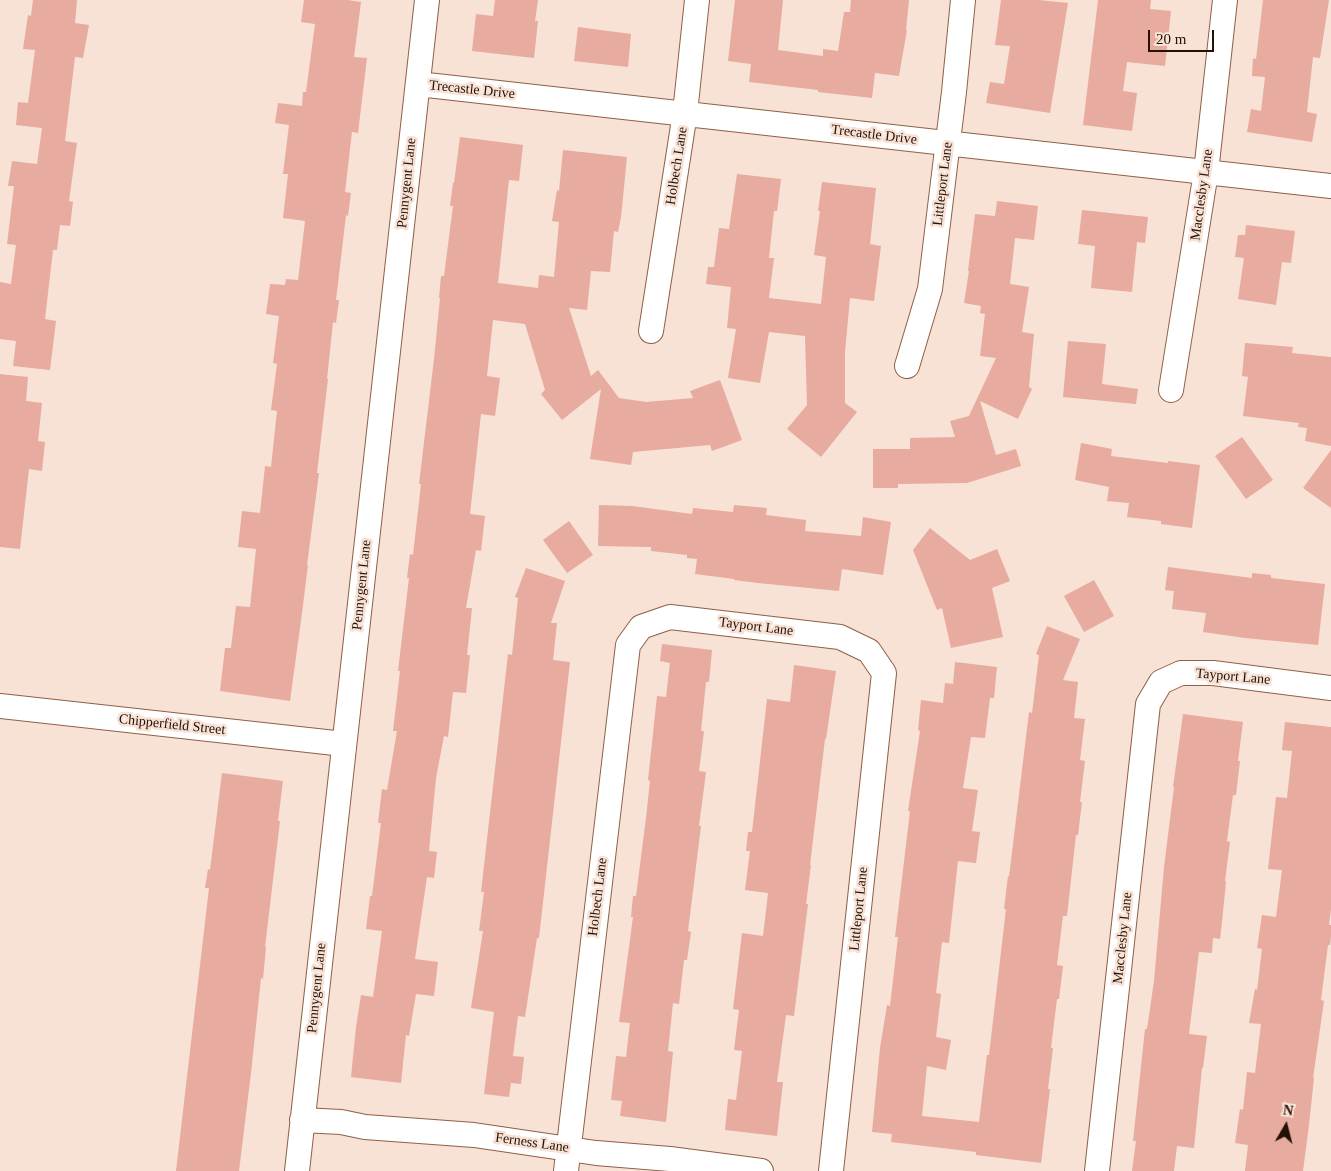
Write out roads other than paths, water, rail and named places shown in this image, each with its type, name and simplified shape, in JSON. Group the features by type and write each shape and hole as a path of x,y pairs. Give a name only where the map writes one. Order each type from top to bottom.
{"street":[{"name":"Pennygent Lane","path":"296,1171 427,0"},
{"name":"Holbech Lane","path":"651,331 685,113 697,0"},
{"name":"Littleport Lane","path":"907,366 930,289 963,0"},
{"name":"Macclesby Lane","path":"1171,390 1206,172 1224,0"},
{"name":"Trecastle Drive","path":"418,84 1331,186"},
{"name":"Tayport Lane","path":"641,627 670,618 840,637 869,651"},
{"name":"Holbech Lane","path":"568,1160 628,645 641,627"},
{"name":"Littleport Lane","path":"831,1171 884,673 869,651"},
{"name":"Tayport Lane","path":"1148,704 1161,682 1182,673 1213,673 1331,688"},
{"name":"Macclesby Lane","path":"1097,1171 1148,704"},
{"name":"Chipperfield Street","path":"0,706 344,744"},
{"name":"Ferness Lane","path":"302,1120 341,1122 365,1127 474,1135 568,1160 596,1152 670,1159 760,1171"}]}
